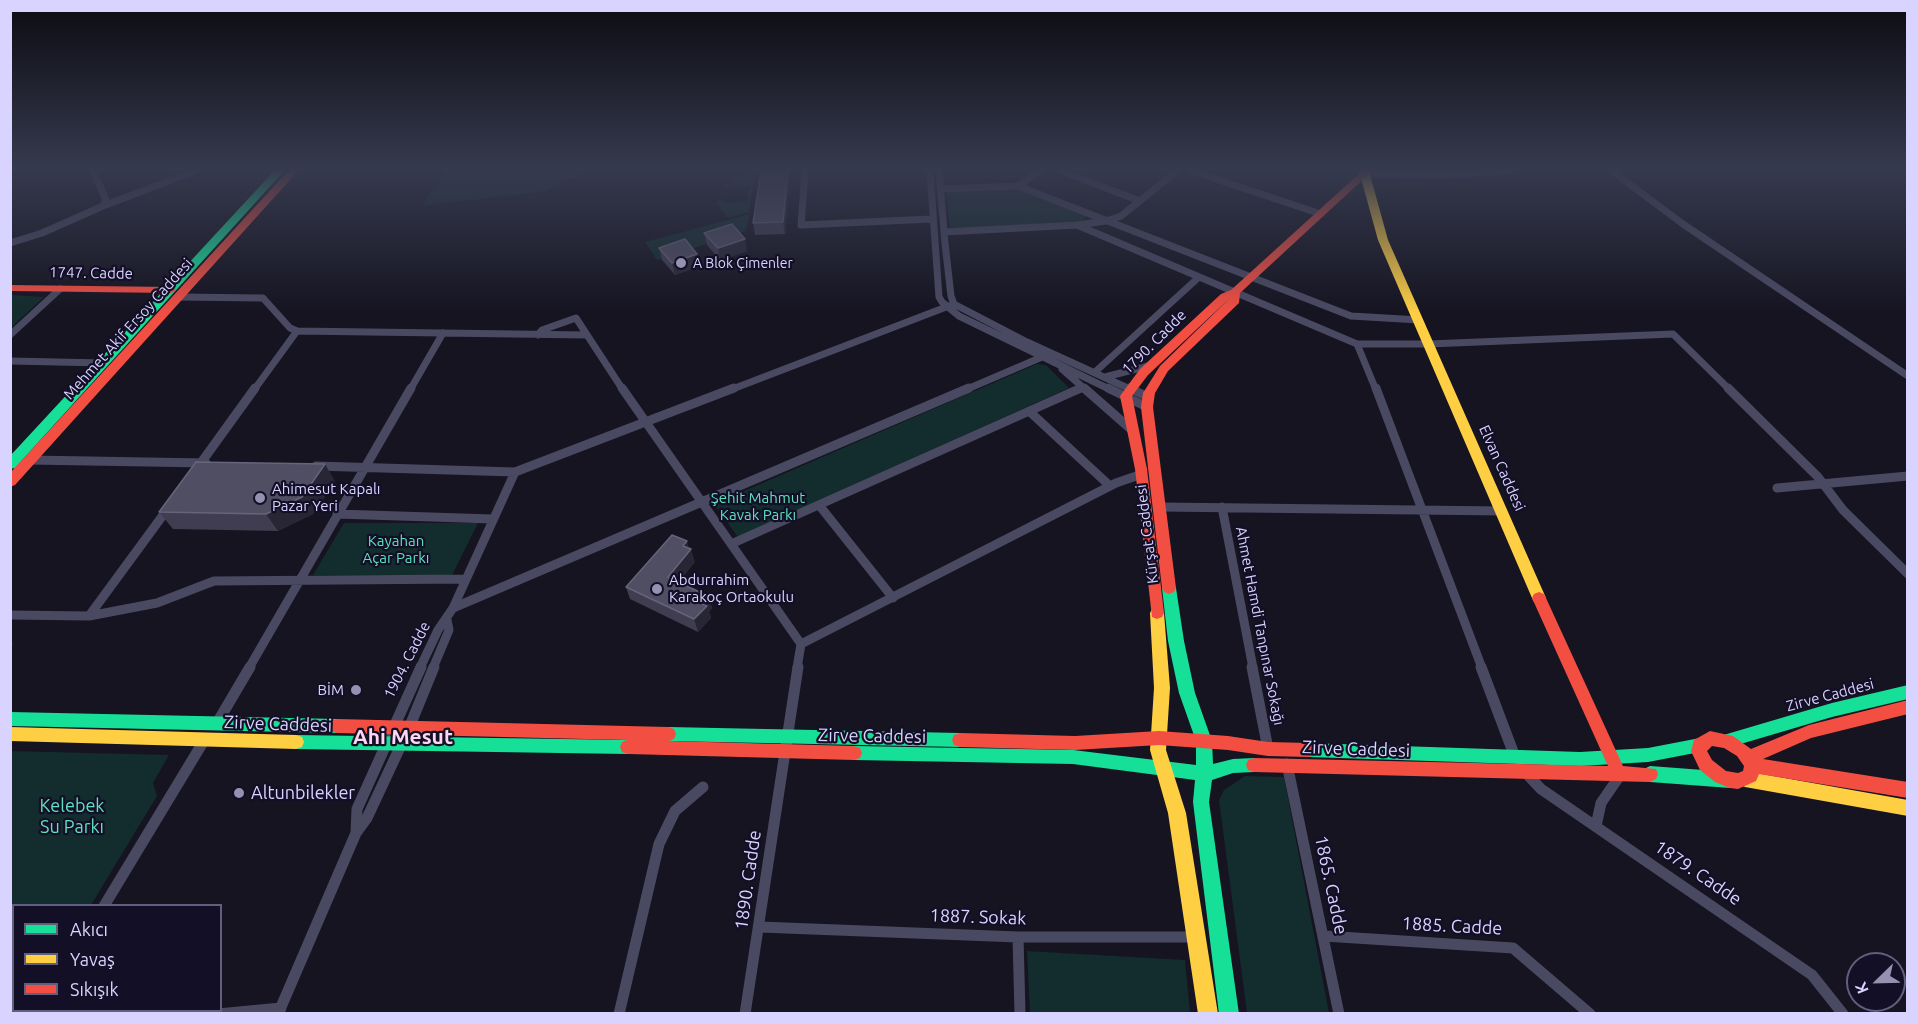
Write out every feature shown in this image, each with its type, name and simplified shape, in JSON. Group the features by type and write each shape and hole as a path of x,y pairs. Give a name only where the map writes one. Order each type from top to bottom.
{"main road":[{"name":"Mehmet Akif Ersoy Caddesi","path":"10,482 239,219"},
{"name":"Mehmet Akif Ersoy Caddesi","path":"12,461 104,363 247,219"},
{"name":"1790. Cadde","path":"1133,431 1128,392 1152,365 1225,296 1235,292 1316,219"},
{"name":"Elvan Caddesi","path":"1377,219 1383,240 1558,641 1621,774"},
{"name":"1747. Cadde","path":"10,288 175,294"},
{"name":"1790. Cadde","path":"1148,402 1164,369 1235,301 1235,292"},
{"name":"Kürşat Caddesi","path":"1148,402 1176,641 1187,693 1204,741 1201,801 1229,1014"},
{"name":"Kürşat Caddesi","path":"1133,431 1142,474 1155,586 1161,677 1158,750 1162,770 1169,784 1177,813 1208,1014"},
{"name":"Zirve Caddesi","path":"10,719 1075,744 1159,738 1268,749 1612,758 1648,755 1700,745 1710,738 1727,741 1832,710 1908,692"},
{"name":"Zirve Caddesi","path":"1750,761 1809,732 1908,708"},
{"name":"Zirve Caddesi","path":"10,734 384,745 549,744 784,752 1073,757 1204,774 1250,764 1621,774 1745,779 1908,808"},
{"path":"1727,741 1736,745 1750,761 1752,771 1745,779"},
{"path":"1700,745 1699,751 1706,765 1730,780"},
{"path":"1750,761 1908,790"}],"street":[{"path":"10,243 42,233 75,219"},
{"path":"801,219 801,225 932,219 939,297 950,305 1027,342 1105,376 1128,392"},
{"path":"943,219 950,305 959,316 1042,357 1148,402"},
{"path":"1100,219 1357,318 1419,320"},
{"path":"944,232 1077,225 1113,219"},
{"path":"1676,219 1908,376"},
{"path":"1077,225 1357,344 1429,344 1673,334 1823,484 1843,510 1908,574"},
{"path":"1095,372 1199,277"},
{"path":"10,335 60,290"},
{"path":"175,294 263,298 290,328 297,331 586,334"},
{"path":"306,466 515,472 950,305"},
{"path":"538,335 542,330 576,318 646,423 801,644 1110,486 1142,474"},
{"path":"194,473 297,331"},
{"path":"217,723 443,333"},
{"path":"1357,344 1515,757"},
{"path":"453,608 1042,357"},
{"path":"10,361 104,363"},
{"path":"1056,363 1133,431"},
{"path":"1105,376 1152,365"},
{"path":"731,544 1082,388"},
{"path":"1029,411 1110,486"},
{"path":"30,460 212,464"},
{"path":"447,620 515,472"},
{"path":"1777,488 1908,476"},
{"path":"89,616 173,501"},
{"path":"819,505 893,598"},
{"path":"1161,507 1502,511"},
{"name":"Ahmet Hamdi Tanpınar Sokağı","path":"1222,507 1268,749"},
{"path":"337,514 493,519"},
{"path":"10,615 89,616 158,603 214,581 464,579"},
{"name":"1904. Cadde","path":"356,833 357,809 384,745 438,630 447,620"},
{"name":"1904. Cadde","path":"280,1011 356,833 367,818 409,728 449,630 447,620"},
{"name":"1890. Cadde","path":"746,1014 801,644"},
{"path":"105,904 205,739"},
{"name":"1865. Cadde","path":"1287,765 1340,1014"},
{"name":"1879. Cadde","path":"1525,772 1541,789 1812,975 1843,1014"},
{"path":"1596,826 1601,803 1621,774"},
{"path":"619,1014 660,844 675,811 687,798 703,787"},
{"name":"1887. Sokak","path":"760,927 1018,937 1195,937"},
{"name":"1885. Cadde","path":"1324,936 1513,948 1590,1014"},
{"path":"1018,937 1020,1014"},
{"path":"218,1014 280,1011"}],"green space":[{"path":"732,219 749,219 746,231 657,260 645,242"},
{"path":"949,219 1084,219 1081,221 950,230"},
{"path":"11,295 44,297 11,328"},
{"name":"Şehit Mahmut Kavak Parkı","path":"1037,364 1046,365 1069,388 738,537 714,504"},
{"name":"Kayahan Açar Parkı","path":"344,523 478,523 452,575 313,575"},
{"name":"Kelebek Su Parkı","path":"11,751 169,755 153,783 157,796 92,904 12,904 12,1012 23,1012 10,1013"},
{"path":"1245,776 1284,777 1329,1013 1247,1013 1219,800 1224,790"},
{"path":"1027,951 1185,960 1190,1013 1030,1013"}],"building":[{"path":"754,219 783,219 783,222 753,223"},
{"path":"732,224 745,239 718,248 704,233"},
{"path":"685,239 697,254 672,263 659,248"},
{"path":"196,462 325,464 302,497 266,514 159,512"},
{"path":"672,535 687,541 683,546 691,549 668,577 708,596 702,604 707,606 694,619 626,587"}],"traffic: fast":[{"path":"10,465 235,219"},
{"path":"1169,588 1176,641 1187,693 1204,741 1205,763 1201,802 1229,1014"},
{"path":"1727,741 1832,710 1908,692"},
{"path":"10,719 337,726"},
{"path":"668,734 960,740"},
{"path":"296,742 628,747"},
{"path":"1309,750 1580,759 1648,755 1700,745"},
{"path":"854,753 1073,757 1206,774 1233,766 1254,765"},
{"path":"1650,774 1730,780"}],"traffic: slow":[{"path":"1377,219 1383,240 1539,598"},
{"path":"1157,613 1162,688 1158,750 1177,813 1208,1014"},
{"path":"10,734 296,742"},
{"path":"1745,779 1908,808"}],"traffic: jam":[{"path":"10,482 250,219"},
{"path":"1157,613 1141,469 1126,396 1144,372 1225,296 1235,292 1315,219"},
{"path":"10,288 171,290"},
{"path":"1169,588 1147,407 1149,393 1164,369 1235,301 1235,292"},
{"path":"1539,598 1616,764"},
{"path":"1749,758 1809,732 1908,707"},
{"path":"337,726 668,734"},
{"path":"960,740 1075,743 1159,738 1228,743 1268,749 1309,750"},
{"path":"1710,738 1727,741 1743,751 1752,765 1750,776 1738,781 1730,780 1721,777 1706,765 1699,751 1700,745 1710,738"},
{"path":"628,747 854,753"},
{"path":"1254,765 1650,774"},
{"path":"1752,765 1908,790"}],"place":[{"name":"A Blok Çimenler","path":"681,263"},
{"name":"Ahimesut Kapalı Pazar Yeri","path":"260,498"},
{"name":"Abdurrahim Karakoç Ortaokulu","path":"657,589"},
{"name":"BİM","path":"356,690"},
{"name":"Altunbilekler","path":"239,793"}],"district":[{"name":"Ahi Mesut","path":"403,737"}]}
